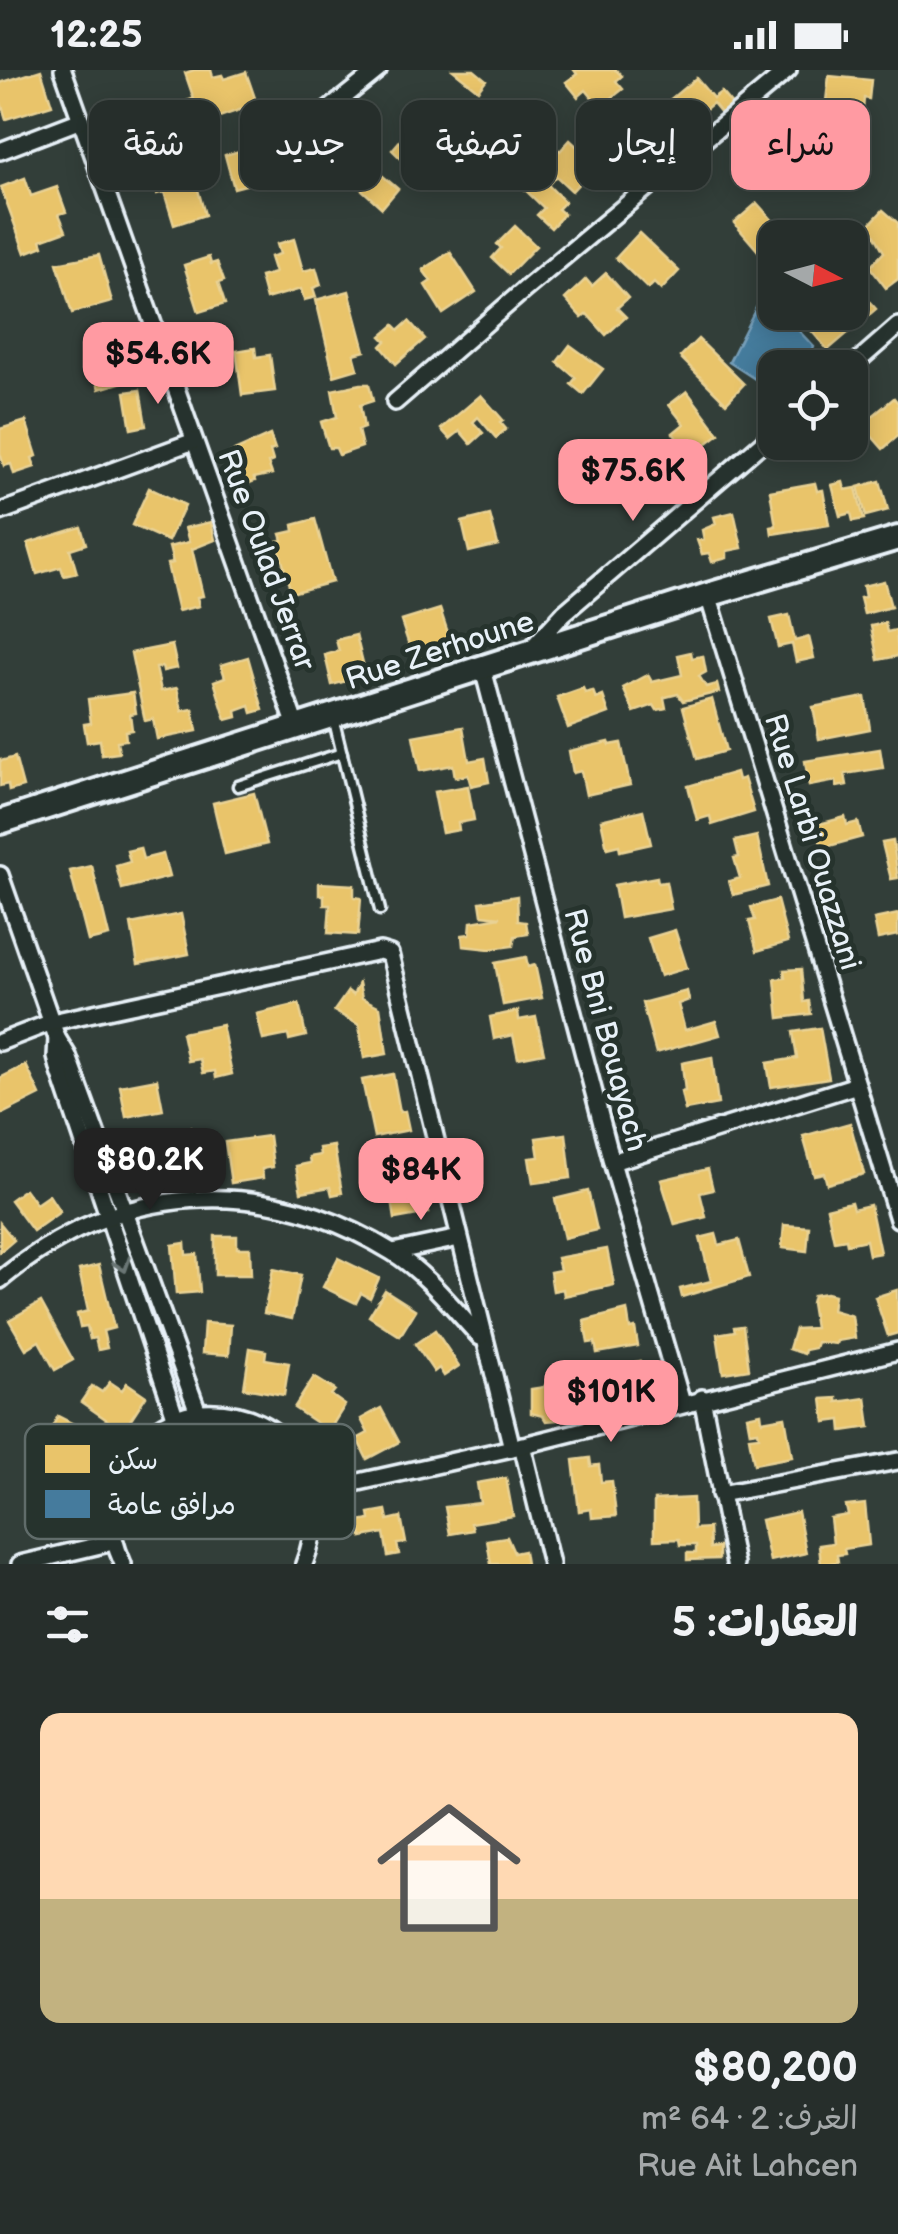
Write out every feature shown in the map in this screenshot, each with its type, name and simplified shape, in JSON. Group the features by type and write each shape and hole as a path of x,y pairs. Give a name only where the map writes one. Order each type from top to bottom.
{"street":[{"name":"Rue Oulad Jerrar","path":"63,70 298,729"},
{"path":"341,100 378,70"},
{"path":"395,402 788,70"},
{"path":"0,151 80,120"},
{"path":"868,352 898,326"},
{"path":"0,512 194,441"},
{"path":"527,654 564,613 758,447"},
{"name":"Rue Zerhoune","path":"0,822 898,538"},
{"name":"Rue Larbi Ouazzani","path":"708,595 898,1219"},
{"name":"Rue Bni Bouayach","path":"482,669 612,1162 682,1403"},
{"path":"0,874 54,1030 68,1056 198,1412"},
{"path":"0,1042 380,951 390,954 483,1340 551,1564"},
{"path":"54,1030 60,1072 176,1419"},
{"path":"612,1162 857,1085"},
{"path":"0,1280 36,1252 106,1216 212,1198 250,1200 321,1217 393,1252 431,1284 483,1340"},
{"path":"393,1252 459,1238"},
{"path":"355,1483 517,1447 898,1351"},
{"path":"702,1398 735,1564"},
{"path":"167,1424 198,1412 261,1424"},
{"path":"720,1494 898,1462"},
{"path":"113,1539 122,1564"},
{"path":"304,1564 313,1539"},
{"path":"20,1564 113,1542"}],"lane":[{"path":"333,717 380,910"},
{"path":"238,786 342,753"}],"building: سكن":[{"path":"41,70 52,105 6,119 0,83"},
{"path":"211,70 213,77 222,75 224,79 246,72 256,100 240,100 240,110 220,117 220,100 194,100 185,73"},
{"path":"453,70 474,70 486,80 478,90"},
{"path":"574,70 616,70 622,76 616,81 623,89 609,100 594,100 586,90 578,97 566,82 577,74"},
{"path":"829,76 871,80 869,99 826,100"},
{"path":"696,78 713,98 721,92 731,106 722,114 711,100 670,100"},
{"path":"401,139 401,159 392,150"},
{"path":"570,140 576,146 576,187 572,191 556,176 556,148 560,151"},
{"path":"240,151 240,186 234,188 225,155"},
{"path":"381,174 398,189 382,208 362,190 381,190"},
{"path":"25,178 31,196 57,187 66,212 59,214 66,231 41,240 43,246 25,253 1,187"},
{"path":"156,190 198,190 205,215 174,225 164,192 157,194"},
{"path":"525,190 553,190 565,202 558,209 564,214 551,228 537,215 544,208"},
{"path":"757,203 772,220 758,220 758,251 734,223"},
{"path":"883,210 898,223 898,279 886,288 870,267 884,252 869,225"},
{"path":"515,226 536,246 509,274 492,258 501,248 497,244"},
{"path":"639,233 679,271 661,290 654,283 648,289 616,258"},
{"path":"294,239 303,271 316,268 321,285 313,288 316,297 304,300 301,289 266,299 260,277 275,273 270,257 280,254 277,244"},
{"path":"450,252 476,292 443,314 425,285 431,281 423,270"},
{"path":"99,255 112,302 72,313 57,263"},
{"path":"209,257 211,264 217,262 224,281 218,283 225,304 199,312 184,265"},
{"path":"606,273 628,298 617,308 626,317 606,335 587,314 582,318 565,299 586,279 592,286"},
{"path":"349,291 365,351 354,354 358,369 334,376 316,300"},
{"path":"868,300 876,309 868,316"},
{"path":"409,321 425,339 396,364 381,346 386,341 381,336 394,325 399,330"},
{"path":"811,330 851,330 828,350"},
{"path":"108,339 115,366 133,361 137,378 99,389 86,345"},
{"path":"698,339 744,384 726,403 680,357"},
{"path":"570,345 603,369 583,394 571,384 576,378 557,362"},
{"path":"255,348 256,357 270,355 275,391 242,395 236,351"},
{"path":"369,384 373,401 360,405 364,428 358,430 362,447 339,455 336,448 329,448 321,422 337,417 332,390"},
{"path":"140,390 146,426 131,429 125,392"},
{"path":"687,391 719,434 690,456 673,433 684,424 669,405"},
{"path":"481,395 506,429 496,438 478,417 473,422 483,433 471,444 460,431 450,439 441,429"},
{"path":"894,398 898,403 898,436 883,449 868,432 868,420"},
{"path":"26,421 37,456 32,458 35,467 14,474 11,464 4,466 0,429"},
{"path":"270,435 275,449 270,451 273,461 268,463 272,474 241,486 230,453"},
{"path":"639,449 655,475 643,482 638,473 626,480 629,486 613,496 598,470"},
{"path":"880,481 888,510 866,516 858,487"},
{"path":"843,482 845,490 856,488 864,519 853,521 851,513 840,516 832,485"},
{"path":"815,483 817,491 823,490 829,525 772,534 771,527 776,526 770,491"},
{"path":"149,488 185,505 168,541 132,525"},
{"path":"734,512 742,548 727,551 727,558 712,562 709,553 702,554 697,540 704,540 702,530 716,524 714,517"},
{"path":"490,515 498,545 469,552 462,522"},
{"path":"315,519 332,582 291,593 277,541 283,540 281,534 294,531 293,525"},
{"path":"211,522 215,540 192,549 203,596 197,597 199,606 178,611 167,564 173,563 169,547 189,542 185,528"},
{"path":"81,527 86,544 70,549 77,573 64,576 61,567 37,574 28,543"},
{"path":"884,581 891,607 864,614 860,598 865,597 863,586"},
{"path":"440,609 454,651 415,663 401,621"},
{"path":"789,615 795,641 809,637 814,658 796,662 792,644 778,647 771,619"},
{"path":"885,623 887,632 896,630 898,656 878,660 871,626"},
{"path":"356,635 365,671 345,676 346,681 332,685 325,655 339,651 336,640"},
{"path":"172,645 177,668 156,668 161,691 177,688 182,711 193,709 197,731 157,739 153,719 145,721 131,653"},
{"path":"691,652 692,658 703,656 706,672 699,676 706,687 717,684 719,692 683,701 678,694 664,698 666,708 657,710 654,705 634,712 623,688 648,675 652,682 682,675 678,655"},
{"path":"248,657 263,710 252,713 250,706 226,720 214,681 225,677 221,665"},
{"path":"583,688 585,693 593,691 596,699 603,696 609,713 568,728 557,697"},
{"path":"133,693 136,713 130,714 132,730 125,731 126,740 117,741 119,753 102,755 100,740 87,742 84,724 91,723 88,699"},
{"path":"865,697 870,729 819,739 813,707"},
{"path":"712,699 726,751 697,759 683,707"},
{"path":"463,727 469,761 485,758 489,782 471,786 468,775 455,777 453,765 420,771 413,736"},
{"path":"621,743 630,785 586,795 581,771 573,773 569,751"},
{"path":"880,749 883,768 845,774 847,785 837,787 836,781 809,786 805,761"},
{"path":"15,757 23,787 9,791 8,784 0,786 0,758 1,761"},
{"path":"736,772 738,780 744,778 754,812 712,825 710,816 697,820 688,786"},
{"path":"468,786 474,820 458,823 459,830 442,833 434,792"},
{"path":"254,793 267,844 225,854 213,803"},
{"path":"643,810 651,844 620,851 619,845 607,848 601,820"},
{"path":"845,817 847,825 858,822 862,837 822,848 816,825"},
{"path":"757,836 768,886 733,895 729,881 740,878 734,858 739,857 735,841"},
{"path":"893,841 898,878 891,879 882,843"},
{"path":"140,848 143,859 163,854 169,877 122,889 116,866 130,862 127,851"},
{"path":"92,866 109,936 88,941 70,871"},
{"path":"657,877 658,883 666,882 671,909 620,918 614,885"},
{"path":"319,883 354,885 354,897 361,898 358,935 328,933 330,905 324,905 324,895 319,895"},
{"path":"517,896 518,921 526,922 528,934 515,936 513,946 463,946 462,935 470,934 471,922 501,917 482,915 480,902"},
{"path":"777,900 788,942 757,951 749,921 755,920 751,907"},
{"path":"181,914 189,954 138,964 131,924"},
{"path":"898,914 898,935 878,939 874,919"},
{"path":"675,930 687,968 660,976 648,938"},
{"path":"526,957 528,967 535,965 542,998 503,1005 495,963"},
{"path":"801,969 804,1002 809,1001 811,1014 779,1018 775,979 785,978 784,970"},
{"path":"359,983 362,998 380,1007 387,1054 364,1058 359,1025 334,1011 348,991 353,995"},
{"path":"687,991 689,1000 678,1004 685,1030 716,1021 720,1035 656,1053 642,1003"},
{"path":"299,1004 306,1036 263,1040 257,1014"},
{"path":"518,1011 519,1020 536,1017 544,1053 518,1058 513,1035 494,1039 490,1017"},
{"path":"222,1025 232,1074 216,1078 215,1071 203,1073 200,1059 188,1061 182,1033"},
{"path":"820,1028 829,1078 771,1087 767,1063 797,1058 793,1032"},
{"path":"712,1057 718,1104 685,1110 682,1063"},
{"path":"26,1065 40,1095 0,1115 0,1078"},
{"path":"393,1074 400,1112 405,1111 409,1130 374,1137 362,1080"},
{"path":"157,1079 163,1110 126,1117 120,1086"},
{"path":"850,1123 864,1174 827,1184 824,1173 814,1175 803,1136"},
{"path":"191,1127 195,1148 188,1149 192,1167 167,1171 160,1133"},
{"path":"566,1134 571,1178 533,1183 529,1158 539,1157 536,1138"},
{"path":"269,1136 273,1167 262,1169 263,1178 231,1183 225,1142"},
{"path":"334,1146 342,1193 332,1195 330,1187 301,1192 296,1166 310,1163 309,1157 320,1155 319,1148"},
{"path":"421,1165 429,1213 395,1219 388,1176 401,1173 401,1168"},
{"path":"708,1169 713,1190 700,1193 706,1217 675,1225 661,1180"},
{"path":"25,1189 36,1204 49,1195 60,1212 33,1231 10,1200"},
{"path":"588,1191 597,1230 564,1238 555,1199"},
{"path":"851,1202 853,1209 870,1205 880,1253 869,1255 866,1240 847,1244 846,1239 834,1241 827,1208"},
{"path":"0,1223 14,1240 0,1252"},
{"path":"784,1225 809,1227 807,1251 782,1248"},
{"path":"716,1234 719,1245 739,1240 749,1277 682,1297 680,1289 711,1281 700,1238"},
{"path":"215,1236 237,1236 237,1248 250,1248 251,1275 215,1275"},
{"path":"185,1243 186,1255 197,1254 200,1292 176,1294 172,1245"},
{"path":"607,1249 614,1285 564,1296 563,1289 553,1291 550,1272 560,1270 557,1258"},
{"path":"338,1258 379,1278 370,1298 361,1293 356,1303 323,1287"},
{"path":"99,1265 114,1328 103,1331 107,1348 98,1350 87,1326 80,1327 77,1314 88,1311 79,1270"},
{"path":"273,1269 301,1275 292,1319 264,1313"},
{"path":"385,1290 416,1310 400,1336 369,1316"},
{"path":"897,1290 898,1333 888,1336 875,1297"},
{"path":"813,1295 834,1295 832,1310 852,1316 855,1338 836,1344 817,1342 815,1348 805,1350 804,1354 789,1349 795,1329 815,1328"},
{"path":"41,1302 73,1360 55,1370 39,1341 26,1349 9,1320"},
{"path":"627,1310 638,1346 597,1353 595,1342 588,1343 584,1321"},
{"path":"204,1323 231,1325 229,1355 202,1353"},
{"path":"743,1326 749,1369 723,1373 717,1334"},
{"path":"435,1330 459,1366 444,1376 439,1368 434,1372 415,1344"},
{"path":"250,1348 266,1351 265,1359 289,1363 284,1395 244,1388"},
{"path":"640,1361 644,1380 629,1383 632,1396 601,1403 596,1378 612,1375 611,1367"},
{"path":"314,1377 335,1390 331,1395 345,1405 333,1424 318,1424 294,1408"},
{"path":"547,1381 553,1385 564,1382 573,1409 565,1411 566,1415 558,1420 546,1421 531,1413 531,1389 544,1387"},
{"path":"110,1382 122,1390 127,1383 146,1396 128,1424 113,1424 81,1402 92,1386 102,1392"},
{"path":"837,1398 837,1402 866,1398 870,1427 842,1431 841,1420 825,1422 822,1399"},
{"path":"381,1408 399,1442 367,1459 357,1439 368,1433 361,1419"},
{"path":"761,1413 762,1421 785,1417 792,1457 754,1464 749,1437 759,1436 758,1431 750,1432 747,1416"},
{"path":"58,1416 74,1424 54,1424"},
{"path":"590,1458 591,1466 599,1465 601,1482 612,1481 616,1516 592,1518 591,1509 579,1511 573,1460"},
{"path":"506,1478 513,1516 471,1523 473,1530 450,1534 445,1507 480,1503 477,1483"},
{"path":"693,1498 694,1529 709,1528 710,1548 719,1547 719,1559 687,1560 687,1553 696,1553 696,1545 680,1545 679,1539 654,1540 654,1500"},
{"path":"865,1504 869,1545 844,1549 845,1554 837,1555 838,1562 821,1564 819,1545 833,1543 830,1518 848,1515 846,1506"},
{"path":"386,1510 388,1520 401,1517 406,1543 397,1544 399,1554 388,1556 384,1533 362,1537 359,1522 370,1520 369,1513"},
{"path":"798,1512 806,1553 770,1561 761,1520"},
{"path":"507,1537 514,1553 524,1551 526,1564 491,1564 487,1540"}],"building: مرافق عامة":[{"path":"758,304 758,330 798,330 814,347 758,350 758,381 729,362"}]}
